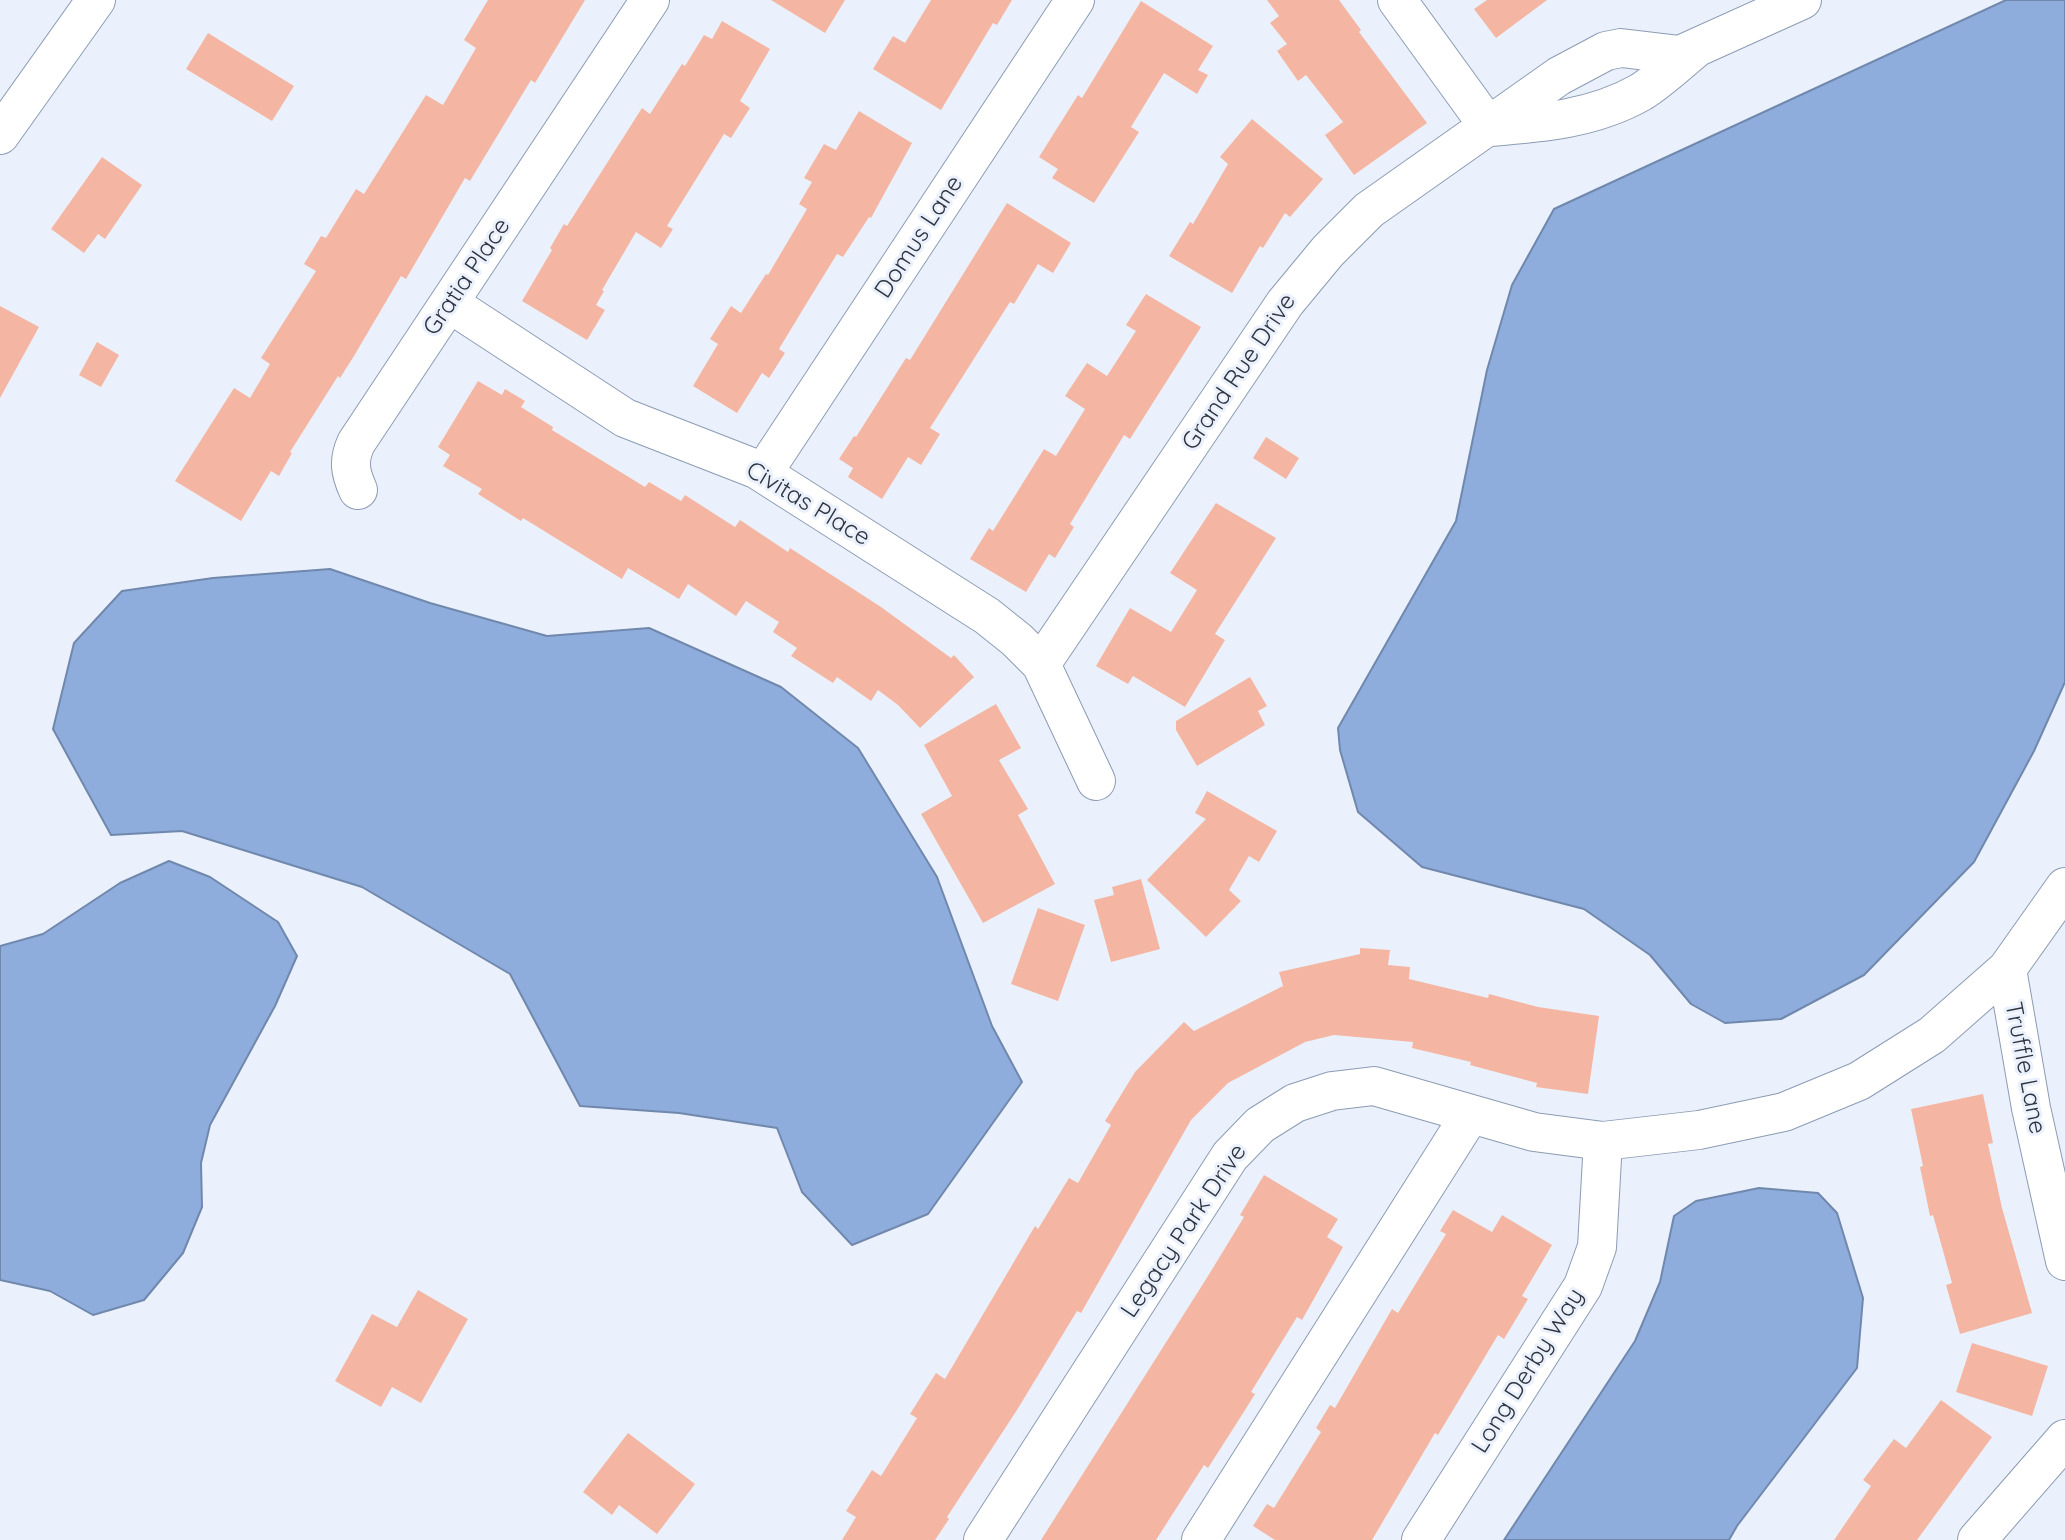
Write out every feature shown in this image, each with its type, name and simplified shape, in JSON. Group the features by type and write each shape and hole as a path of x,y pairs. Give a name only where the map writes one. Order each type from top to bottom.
{"street":[{"path":"0,135 96,0"},
{"name":"Gratia Place","path":"358,490 350,468 356,443 650,0"},
{"name":"Gratia Place","path":"604,70 660,26 678,0"},
{"name":"Domus Lane","path":"763,473 1075,0"},
{"path":"1397,0 1489,127"},
{"name":"Grand Rue Drive","path":"1041,664 1306,276 1369,210 1559,76 1606,51 1637,49 1680,55 1802,0"},
{"name":"Grand Rue Drive","path":"1489,127 1567,119 1611,106 1644,90 1695,49"},
{"name":"Civitas Place","path":"449,303 625,418 763,473 987,616 1041,664 1096,781"},
{"name":"Legacy Park Drive","path":"983,1540 1230,1156 1260,1125 1295,1103 1332,1091 1374,1086 1534,1132 1603,1141 1699,1130 1784,1112 1859,1081 1932,1035 2007,969 2065,887"},
{"name":"Truffle Lane","path":"2007,969 2031,1108 2065,1261"},
{"path":"1201,1540 1470,1115"},
{"name":"Long Derby Way","path":"1421,1540 1583,1286 1597,1247 1603,1141"},
{"path":"1977,1540 2065,1439"}],"water":[{"path":"2006,0 2065,0 2065,682 2034,751 1974,862 1864,975 1781,1019 1725,1023 1691,1004 1650,955 1584,909 1422,867 1358,812 1340,750 1338,728 1456,521 1487,370 1512,285 1554,209"},
{"path":"330,569 430,603 547,636 649,628 781,687 858,748 937,877 992,1026 1022,1082 928,1214 852,1245 802,1192 777,1128 679,1113 580,1106 510,974 362,887 182,831 111,835 53,729 74,643 122,591 213,578"},
{"path":"169,861 210,877 278,922 297,956 275,1006 210,1125 201,1163 202,1207 183,1253 144,1300 93,1315 50,1291 0,1280 0,946 43,934 120,883"},
{"path":"1759,1188 1818,1193 1837,1213 1863,1298 1857,1368 1729,1540 1504,1540 1635,1341 1660,1282 1674,1216 1696,1201"}],"building":[{"path":"488,0 585,0 535,83 531,80 470,181 465,178 406,279 401,276 354,356 290,452 279,476 271,471 241,521 175,481 234,388 250,398 270,364 261,358 316,271 304,264 321,236 326,238 356,189 364,194 426,95 443,105 476,48 464,40"},
{"path":"771,0 845,0 825,33"},
{"path":"931,0 1012,0 997,25 993,23 941,110 873,69 893,36 905,43"},
{"path":"1267,0 1339,0 1427,123 1354,175 1325,135 1343,122 1306,75 1298,81 1277,51 1287,44 1270,23 1279,16"},
{"path":"1487,0 1547,0 1496,38 1474,9"},
{"path":"1141,1 1213,46 1198,70 1208,75 1197,94 1164,73 1131,127 1139,132 1094,203 1052,178 1058,169 1039,157 1078,95 1082,98"},
{"path":"722,21 770,49 740,101 750,108 731,138 724,134 667,226 673,229 661,248 636,232 602,290 596,305 605,310 587,340 522,301 564,224 567,226 642,108 650,114 704,35 712,39"},
{"path":"208,33 294,86 272,121 186,69"},
{"path":"859,111 912,143 871,218 843,257 837,254 808,301 779,349 785,353 769,378 762,373 737,413 693,386 718,344 710,339 731,306 741,313 768,275 807,209 799,204 812,182 804,178 824,144 836,150"},
{"path":"1252,119 1323,179 1290,217 1285,213 1263,248 1260,246 1232,293 1169,256 1190,222 1193,224 1228,164 1220,157"},
{"path":"102,157 142,185 105,239 98,234 84,253 51,229"},
{"path":"1007,203 1071,243 1053,273 1038,264 1014,304 1010,302 930,428 940,434 921,465 908,457 882,499 848,477 853,468 839,459 906,358 910,360"},
{"path":"1146,294 1201,327 1130,439 1124,435 1070,524 1074,527 1055,558 1049,554 1026,592 970,559 989,528 993,531 1044,449 1056,456 1085,409 1065,396 1087,363 1107,376 1136,331 1126,325"},
{"path":"0,306 39,327 0,398"},
{"path":"97,342 119,355 101,387 79,375"},
{"path":"478,381 502,395 505,389 525,401 521,407 553,427 552,430 645,487 649,482 681,501 685,495 735,527 740,520 788,552 790,548 881,607 951,658 954,655 974,677 920,728 878,690 871,701 837,677 833,683 791,656 797,648 773,632 779,622 746,601 736,616 688,584 679,599 628,568 622,579 523,518 521,521 478,494 482,489 443,466 450,455 438,447"},
{"path":"1266,437 1299,458 1286,479 1253,458"},
{"path":"1216,503 1276,538 1215,634 1225,640 1185,707 1133,676 1128,684 1096,666 1130,608 1171,632 1197,590 1170,573"},
{"path":"1250,677 1267,706 1258,711 1265,725 1197,766 1176,730 1176,721"},
{"path":"996,704 1021,748 999,760 1028,809 1018,815 1055,884 983,923 921,814 952,796 924,745"},
{"path":"1207,791 1277,831 1259,862 1249,856 1229,890 1241,901 1206,937 1147,880 1206,819 1195,813"},
{"path":"1141,879 1160,949 1111,962 1094,900 1114,895 1112,887"},
{"path":"1038,908 1085,925 1058,1001 1011,984"},
{"path":"1360,948 1390,950 1388,965 1410,967 1409,979 1488,998 1489,994 1538,1007 1599,1016 1588,1094 1536,1087 1537,1083 1470,1065 1471,1062 1412,1048 1413,1042 1334,1035 1305,1042 1228,1083 1191,1120 1081,1313 1077,1311 935,1540 842,1540 856,1517 846,1511 872,1470 881,1476 917,1418 910,1414 936,1373 945,1379 1035,1226 1038,1229 1069,1178 1078,1183 1111,1125 1105,1121 1135,1072 1184,1022 1194,1031 1283,986 1279,972 1360,954"},
{"path":"1983,1094 1993,1143 1988,1144 2002,1208 2032,1313 1960,1334 1946,1285 1952,1283 1933,1215 1930,1216 1911,1109"},
{"path":"1264,1175 1338,1219 1327,1237 1343,1247 1302,1320 1297,1317 1251,1392 1255,1394 1240,1418 1208,1468 1204,1465 1156,1540 1041,1540 1208,1276 1244,1217 1240,1215"},
{"path":"1453,1210 1492,1232 1502,1215 1552,1245 1522,1296 1528,1299 1504,1339 1498,1335 1372,1540 1275,1540 1253,1526 1267,1504 1274,1508 1321,1432 1316,1428 1330,1405 1335,1408 1392,1309 1398,1313 1446,1234 1440,1231"},
{"path":"418,1290 468,1319 421,1403 392,1387 381,1407 335,1381 372,1314 397,1327"},
{"path":"1972,1343 2048,1366 2032,1416 1956,1392"},
{"path":"1941,1400 1992,1437 1917,1540 1834,1540 1871,1486 1863,1480 1894,1439 1906,1448"},
{"path":"628,1433 695,1484 657,1534 619,1505 612,1515 583,1492"}]}
